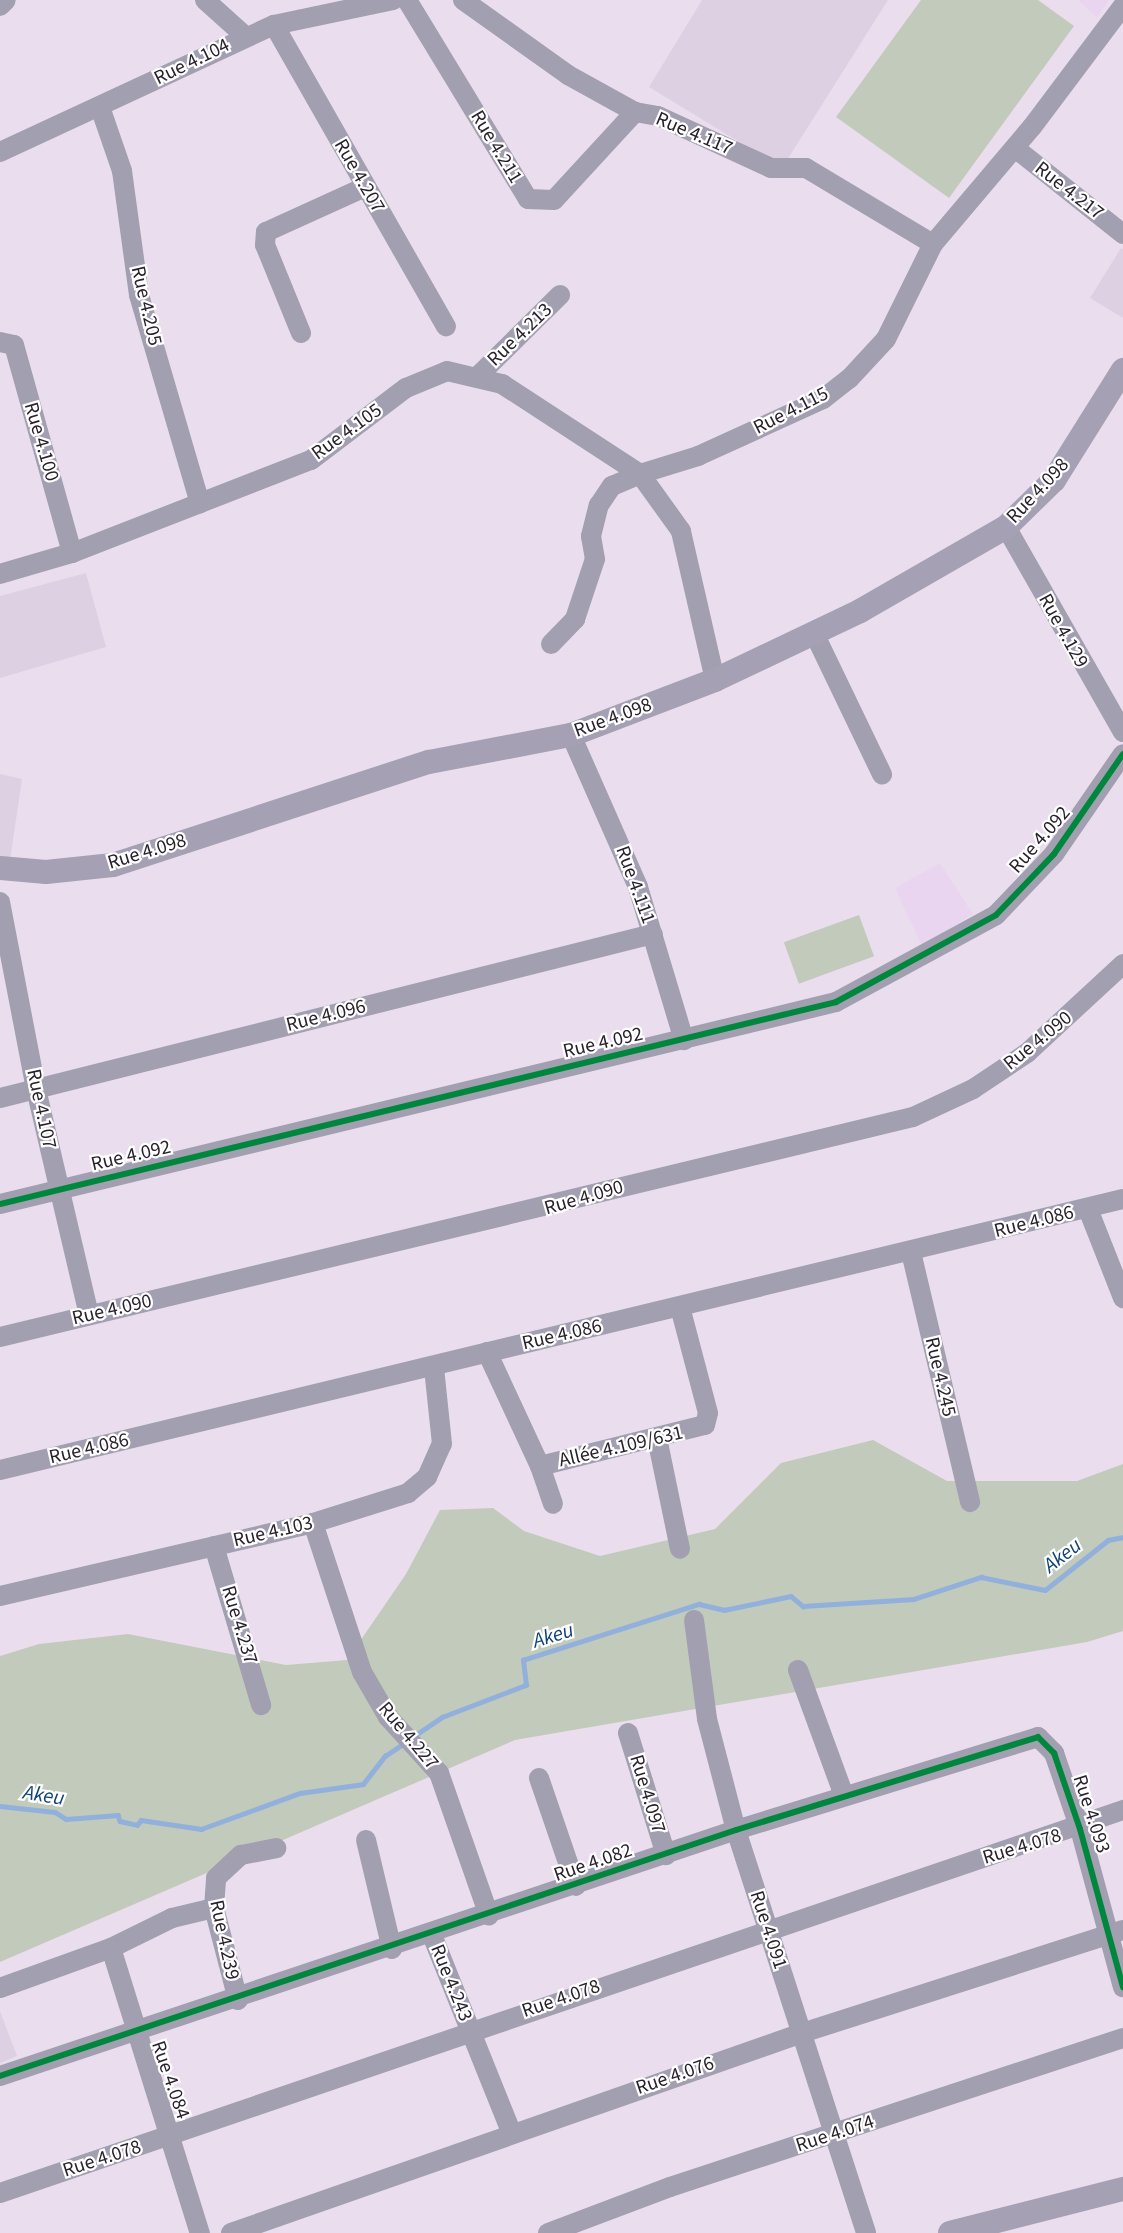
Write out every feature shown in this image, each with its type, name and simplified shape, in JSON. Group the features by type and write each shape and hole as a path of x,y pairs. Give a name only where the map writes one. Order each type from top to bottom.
{"main road":[{"name":"Rue 4.098","path":"0,868 46,872 113,865 429,762 571,735 715,680 814,633 1006,526 1054,480 1123,370"},
{"path":"950,2233 1123,2189"}],"street":[{"path":"0,6 6,0"},
{"path":"205,0 245,36"},
{"name":"Rue 4.104","path":"0,152 100,107 245,36 274,25 393,0"},
{"name":"Rue 4.211","path":"407,0 528,199 554,200 635,112"},
{"name":"Rue 4.117","path":"463,0 568,75 635,112 658,116 771,168 806,168 933,244"},
{"name":"Rue 4.115","path":"551,644 575,619 595,559 591,536 599,505 612,486 640,474 698,456 823,399 849,380 886,339 933,244 1015,148 1123,6"},
{"name":"Rue 4.207","path":"274,25 446,326"},
{"name":"Rue 4.205","path":"100,107 122,171 139,295 200,503"},
{"name":"Rue 4.217","path":"1015,148 1123,234"},
{"path":"301,333 265,245 266,232 365,187"},
{"name":"Rue 4.213","path":"479,375 560,295"},
{"name":"Rue 4.100","path":"0,342 14,345 72,553"},
{"name":"Rue 4.105","path":"0,574 72,553 311,460 429,375 479,375 502,384 640,474"},
{"path":"640,474 681,531 715,680"},
{"name":"Rue 4.129","path":"1006,526 1123,732"},
{"path":"814,633 882,774"},
{"name":"Rue 4.111","path":"571,735 620,843 653,934 684,1040"},
{"name":"Rue 4.092","path":"0,1204 837,1002 996,915 1054,854 1123,754"},
{"name":"Rue 4.107","path":"0,902 36,1089 89,1315"},
{"name":"Rue 4.096","path":"0,1098 653,934"},
{"name":"Rue 4.090","path":"0,1337 913,1117 973,1089 1027,1053 1123,964"},
{"name":"Rue 4.086","path":"0,1470 434,1368 487,1352 911,1252 1123,1199"},
{"path":"1088,1209 1123,1298"},
{"name":"Rue 4.245","path":"911,1252 970,1502"},
{"name":"Allée 4.109/631","path":"487,1352 540,1466 698,1429 708,1419 680,1307"},
{"name":"Rue 4.103","path":"0,1596 313,1523 408,1493 427,1477 439,1457 443,1432 434,1368"},
{"path":"657,1438 680,1549"},
{"path":"540,1466 553,1504"},
{"name":"Rue 4.227","path":"313,1523 362,1672 388,1717 439,1773 489,1916"},
{"name":"Rue 4.237","path":"214,1546 261,1705"},
{"name":"Rue 4.091","path":"694,1620 707,1719 736,1830 836,2133 866,2233"},
{"path":"798,1670 844,1796"},
{"name":"Rue 4.097","path":"628,1733 666,1855"},
{"name":"Rue 4.082","path":"0,2076 136,2035 736,1830 1028,1739"},
{"name":"Rue 4.093","path":"1028,1739 1047,1742 1117,1932 1123,1987"},
{"path":"539,1778 576,1886"},
{"name":"Rue 4.078","path":"0,2193 172,2137 470,2030 767,1928 1080,1829 1123,1810"},
{"path":"366,1840 392,1949"},
{"name":"Rue 4.239","path":"238,2000 214,1908 216,1878 224,1867 241,1855 276,1848"},
{"path":"0,1988 111,1948 172,1918 214,1908"},
{"name":"Rue 4.076","path":"231,2233 511,2132 802,2033 1117,1932"},
{"name":"Rue 4.243","path":"432,1935 511,2132"},
{"name":"Rue 4.084","path":"111,1948 136,2035 172,2137 200,2233"},
{"name":"Rue 4.074","path":"548,2233 836,2133 1123,2038"}],"shaded area":[{"path":"702,0 888,0 782,168 649,87"},
{"path":"1080,0 1109,0 1097,18 1079,1"},
{"path":"1121,248 1123,249 1123,318 1090,298"},
{"path":"86,573 106,647 0,678 0,596"},
{"path":"0,774 22,779 10,860 0,859"},
{"path":"940,863 973,914 922,946 895,888"},
{"path":"0,2011 17,2056 0,2063"}],"green space":[{"path":"921,0 1038,0 1074,26 949,198 836,117"},
{"path":"859,915 874,956 799,984 784,942"},
{"path":"873,1440 947,1481 1077,1481 1123,1464 1123,1631 1087,1642 515,1740 0,1962 0,1656 39,1644 128,1634 286,1665 347,1660 406,1574 440,1510 493,1508 524,1531 600,1556 715,1529 781,1463"}],"waterway":[{"name":"Akeu","path":"414,1736 442,1717 526,1685 523,1660 699,1604 724,1610 791,1596 803,1606 914,1599 981,1577 1045,1590 1108,1540 1123,1537"},
{"name":"Akeu","path":"0,1806 55,1812 66,1819 118,1815 120,1821 137,1825 141,1820 201,1829 300,1793 363,1784 385,1756 404,1743"}],"cycle path":[{"path":"0,1204 836,1002 996,915 1054,854 1123,754"},
{"path":"0,2076 736,1830 1038,1737 1054,1753 1080,1829 1123,1987"}]}
